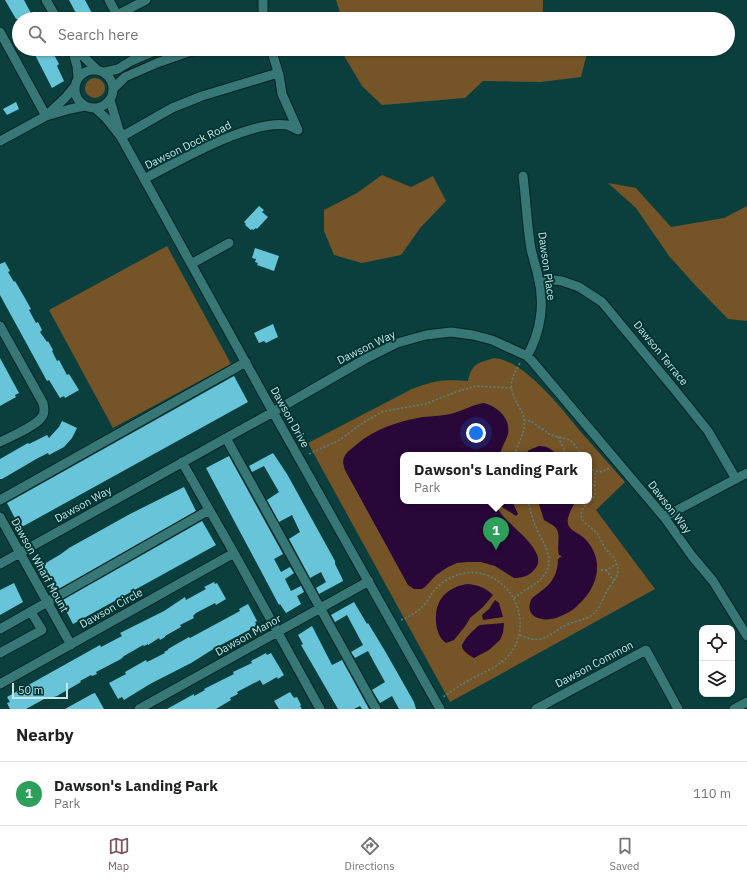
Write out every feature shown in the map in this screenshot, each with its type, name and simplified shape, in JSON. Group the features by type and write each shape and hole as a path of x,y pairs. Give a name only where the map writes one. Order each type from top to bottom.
{"street":[{"path":"46,0 53,12"},
{"path":"109,0 113,12"},
{"path":"123,12 146,0"},
{"path":"263,0 263,12"},
{"path":"0,32 12,54"},
{"path":"13,56 46,116"},
{"path":"74,56 77,66 76,94 78,100 85,106"},
{"path":"84,56 100,71 110,76 114,88"},
{"path":"46,116 66,97 85,71 118,69 143,56"},
{"path":"1,138 46,116 85,106 95,108 101,107 110,100 114,88 125,77 157,62 175,56"},
{"name":"Dawson Dock Road","path":"144,179 219,141 242,132 268,125 287,125 298,130 282,94 273,56"},
{"path":"121,137 172,108 202,96 278,73"},
{"name":"Dawson Drive","path":"110,100 121,137"},
{"name":"Dawson Drive","path":"95,108 106,118 121,137 440,709"},
{"name":"Dawson Place","path":"523,176 532,250 539,278 541,303 540,320 533,346 524,359"},
{"path":"191,264 229,243"},
{"name":"Dawson Terrace","path":"539,278 562,281 579,287 602,302 708,431 724,456 736,479"},
{"path":"0,326 43,403 44,408 44,414 36,422 0,442"},
{"name":"Dawson Way","path":"0,564 397,343 426,335 452,332 492,340 524,359 532,361 664,517 692,556 713,581 747,636"},
{"path":"0,500 246,362"},
{"path":"226,438 376,709"},
{"path":"182,462 320,709"},
{"path":"664,517 747,473"},
{"path":"0,629 209,510"},
{"name":"Dawson Wharf Mount","path":"0,517 71,645"},
{"name":"Dawson Circle","path":"0,684 234,553"},
{"name":"Dawson Manor","path":"139,709 369,581"},
{"path":"0,653 42,630 31,612"},
{"name":"Dawson Common","path":"536,709 646,650 678,709"},
{"path":"734,709 747,702"}],"path":[{"path":"515,452 523,433 524,420 523,414 511,388 513,376 524,359"},
{"path":"309,454 338,441 367,420 382,412 425,404 469,388 484,386 511,388"},
{"path":"524,420 532,422 548,434 570,440 579,452"},
{"path":"558,437 566,452"},
{"path":"592,469 602,472 610,468"},
{"path":"592,499 596,495 595,471"},
{"path":"592,486 596,485"},
{"path":"514,598 542,578 549,563 548,551 534,522 529,504"},
{"path":"519,635 531,640 539,640 547,637 570,623 592,616 597,611 606,592 614,581 618,573 617,564 614,558 605,548 597,533 583,522 583,509 588,504"},
{"path":"601,570 606,570 617,564"},
{"path":"606,570 614,581"},
{"path":"401,620 423,607 434,591 442,583 460,574 480,573 491,576 506,586 514,598 520,619 519,635 512,652 502,662 443,697"}],"shaded area":[{"path":"336,0 543,0 543,12 340,12"},
{"path":"344,56 586,56 581,77 541,82 483,81 465,98 382,105 362,86"},
{"path":"91,78 99,78 105,84 105,92 99,98 91,98 85,92 85,84"},
{"path":"382,175 411,187 433,176 446,201 421,227 401,255 362,263 334,255 324,231 324,210 357,193"},
{"path":"608,183 636,188 671,227 724,218 747,206 747,321 728,319 669,256 636,208"},
{"path":"167,246 231,364 113,428 49,310"},
{"path":"494,358 506,361 518,367 530,376 553,399 625,482 596,510 655,589 450,702 308,443 412,389 440,381 468,381 474,367"},
{"path":"483,403 493,407 505,418 508,434 501,452 400,452 400,504 513,504 518,514 516,516 502,507 498,508 501,514 532,546 537,554 538,562 530,574 523,577 514,578 495,566 481,562 457,563 436,575 422,589 414,589 408,585 345,470 343,462 344,458 349,450 363,439 387,426 423,417 450,414"},
{"path":"539,446 549,448 554,452 527,452"},
{"path":"539,504 574,504 569,515 568,524 591,546 597,563 595,580 586,597 571,611 551,619 541,619 532,615 530,611 531,600 554,578 558,559 562,556 559,555 558,552 559,537 557,530 554,526 544,520"},
{"path":"468,584 482,587 493,595 483,607 470,618 454,640 446,643 439,634 437,628 436,616 438,604 443,596 450,591"},
{"path":"495,600 499,603 503,617 483,620 482,615 489,609"},
{"path":"504,623 503,633 500,640 489,650 474,658 463,649 462,645 466,638 480,625"}],"building":[{"path":"5,0 24,0 30,12 12,12"},
{"path":"69,0 85,0 91,12 75,12"},
{"path":"36,56 55,56 59,64 57,66 64,81 52,88"},
{"path":"16,102 19,109 7,115 3,109"},
{"path":"259,206 264,210 262,212 268,217 257,229 251,230 245,225 246,224 244,222"},
{"path":"255,248 279,256 274,271 257,265 258,263 255,262 256,259 252,258"},
{"path":"5,262 10,271 8,272 31,309 29,310 36,323 38,322 42,330 40,332 47,342 48,341 57,361 59,360 67,375 69,374 79,390 65,398 64,396 60,398 49,380 47,381 0,295 0,264"},
{"path":"273,324 278,337 266,343 264,341 259,343 254,333"},
{"path":"0,358 19,393 15,395 16,397 0,406"},
{"path":"234,376 248,402 20,528 7,503"},
{"path":"62,421 77,428 72,438 64,447 49,455 48,453 38,458 0,479 0,459 28,443 29,444 47,435 49,438 59,427"},
{"path":"273,453 287,474 335,561 343,581 319,594 316,588 326,582 321,572 310,578 289,539 300,532 292,515 279,522 267,500 279,492 264,466 252,472 249,466"},
{"path":"229,456 283,554 274,559 281,572 290,567 294,573 285,579 291,591 301,586 304,592 297,596 301,604 286,613 280,604 279,605 206,468"},
{"path":"184,487 196,511 55,591 41,566 69,548 130,514"},
{"path":"202,521 216,545 73,624 61,601"},
{"path":"214,582 215,584 217,583 226,599 216,605 215,603 196,613 193,616 194,618 180,625 181,627 160,640 159,638 148,645 143,645 96,672 97,674 91,675 80,681 81,682 57,696 46,698 26,709 10,709 7,703 10,702 7,697 100,645 101,647 122,636 120,633 164,611 185,597 186,600 206,589 204,587"},
{"path":"14,583 23,602 0,615 0,590"},
{"path":"354,602 385,651 414,702 416,709 399,709 392,696 380,703 372,690 385,682 368,651 355,658 351,652 363,645 347,615 335,622 331,615"},
{"path":"248,604 257,621 255,622 257,626 150,684 124,700 122,697 118,699 109,683 126,674 125,672 146,660 147,662 165,653 164,652 168,649 189,637 190,638 240,611 239,609"},
{"path":"312,626 332,665 342,660 369,709 362,709 360,706 354,709 338,709 301,645 303,644 298,635"},
{"path":"266,653 267,655 271,653 284,675 278,679 277,677 263,685 260,680 237,692 238,694 230,698 231,700 216,709 167,709 234,674 233,672 252,663 251,661"},
{"path":"290,692 294,698 297,697 302,709 279,709 274,701"},
{"path":"95,693 104,709 65,709 92,694"}],"place":[{"name":"Dawson's Landing Park","path":"496,550"}]}
